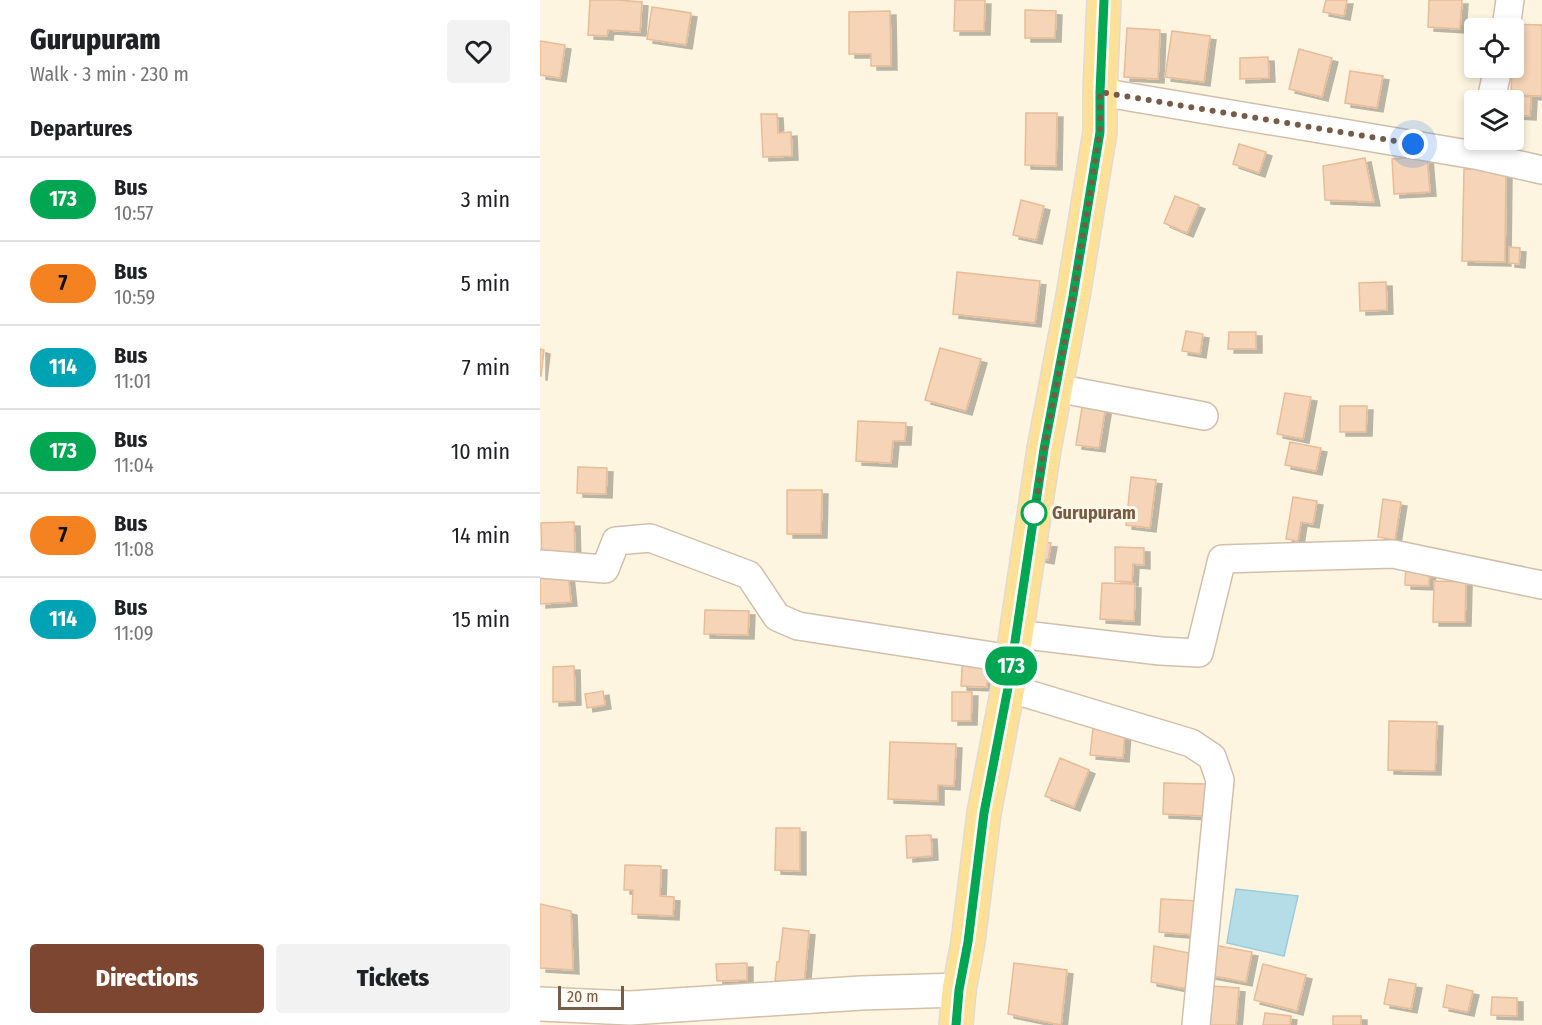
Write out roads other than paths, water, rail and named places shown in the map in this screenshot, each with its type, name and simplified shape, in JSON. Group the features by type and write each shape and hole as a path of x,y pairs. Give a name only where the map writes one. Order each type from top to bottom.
{"main road":[{"path":"956,1025 984,813 1012,661 1044,449 1073,296 1100,132 1104,0"},
{"path":"551,1011 861,993 959,990"}],"street":[{"path":"1507,18 1510,0"},
{"path":"1100,92 1464,146"},
{"path":"1487,150 1542,168"},
{"path":"1056,388 1204,416"},
{"path":"540,564 605,569 616,541 650,538 749,575 777,617 798,626 1012,661 1160,651 1199,653 1222,560 1393,554 1542,585"},
{"path":"1012,661 1191,743 1212,757 1220,780 1196,1025"}],"water":[{"path":"1236,889 1298,896 1284,956 1227,943"}],"place":[{"name":"Gurupuram","path":"1034,513"}]}
